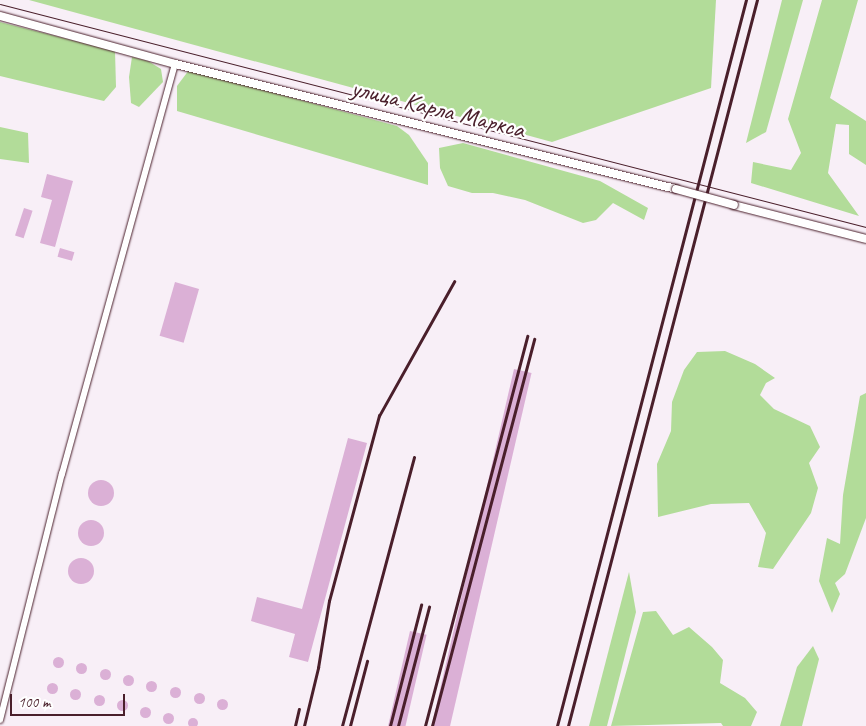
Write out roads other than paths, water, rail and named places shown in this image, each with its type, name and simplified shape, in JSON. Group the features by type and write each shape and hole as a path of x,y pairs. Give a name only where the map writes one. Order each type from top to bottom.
{"street":[{"name":"улица Карла Маркса","path":"0,16 175,64 676,189 866,239"},
{"path":"0,720 62,474 175,64"}],"tram line":[{"path":"0,4 866,227"}],"railway":[{"path":"557,726 746,0"},
{"path":"568,726 757,0"},
{"path":"304,726 318,668 329,601 379,416 454,282"},
{"path":"425,726 527,336"},
{"path":"432,726 534,339"},
{"path":"342,726 414,457"},
{"path":"390,726 421,605"},
{"path":"398,726 429,607"},
{"path":"350,726 367,661"},
{"path":"295,726 299,709"}]}
